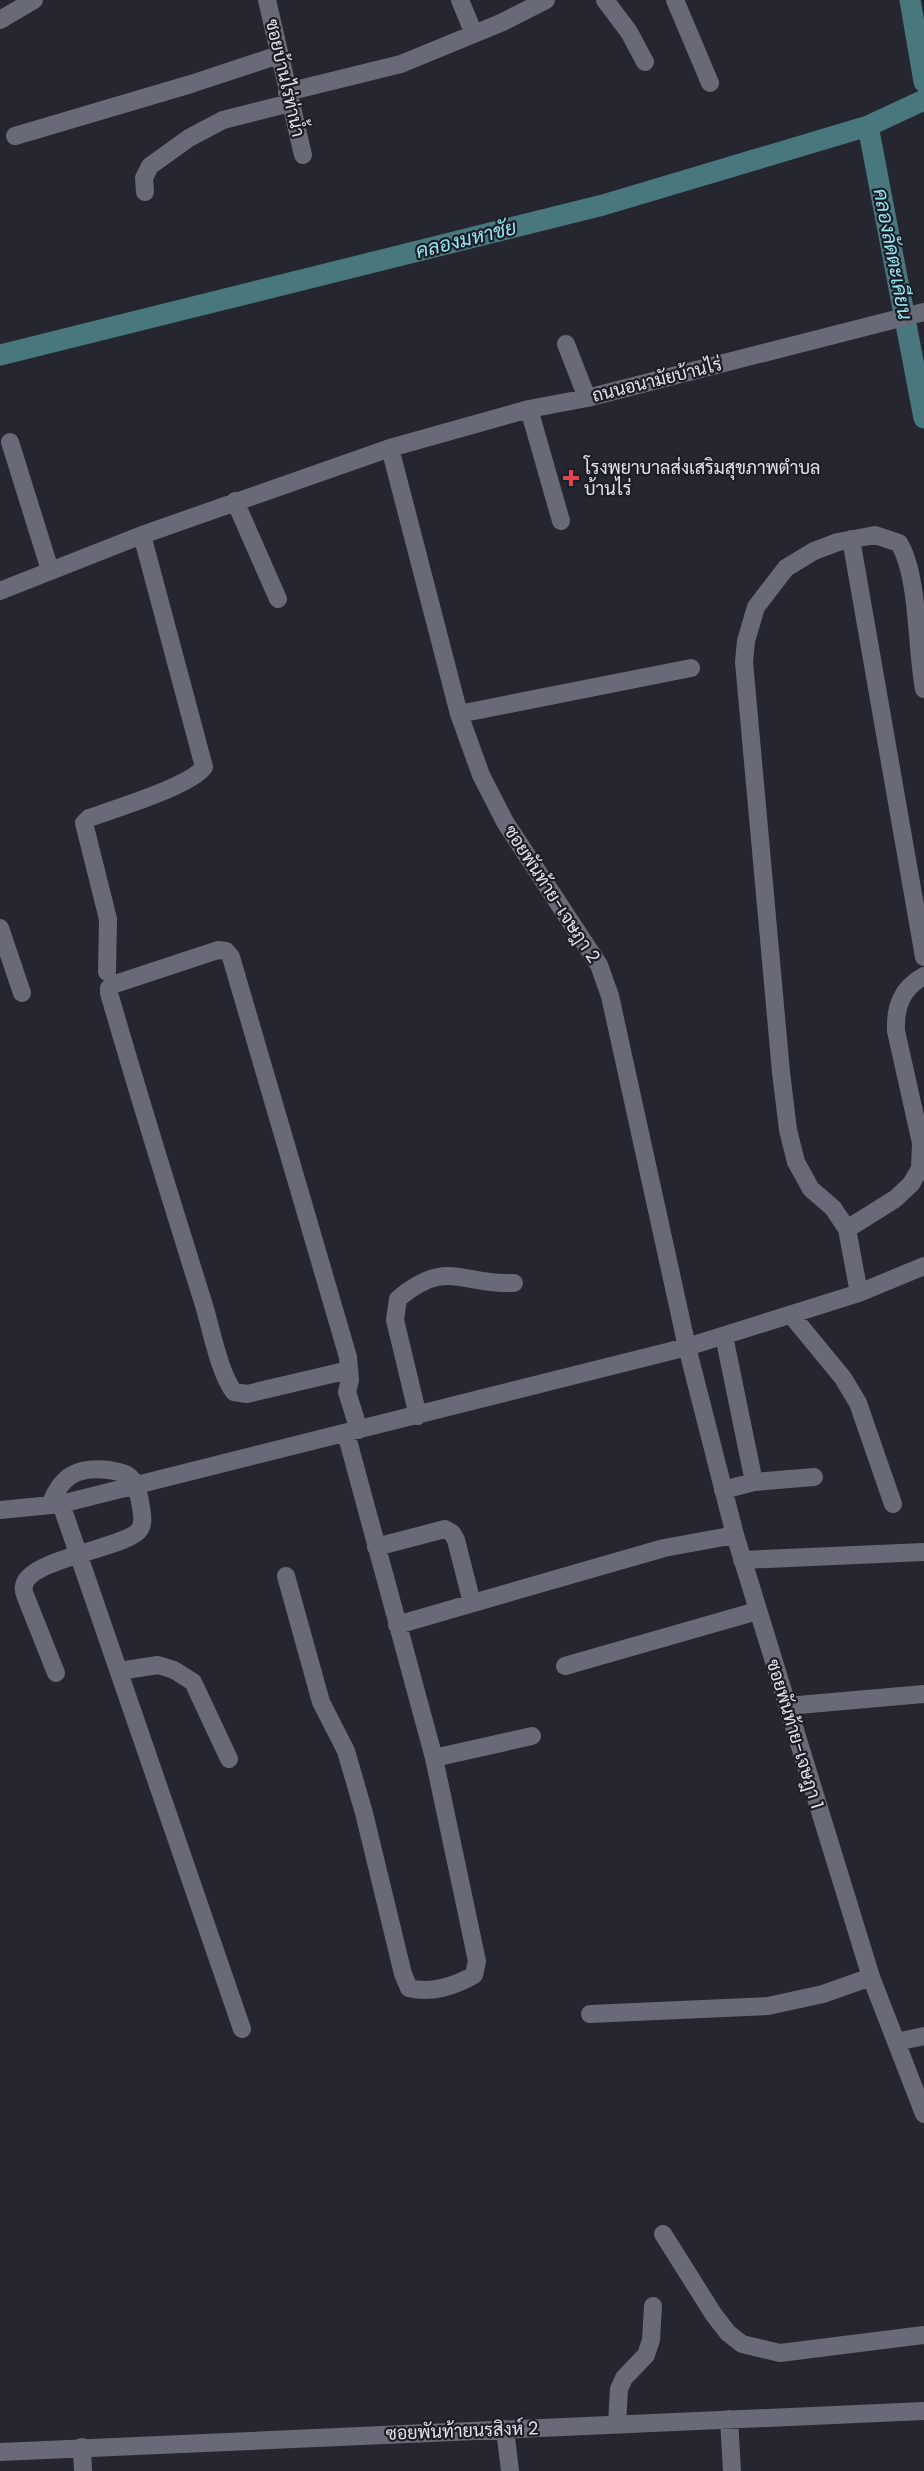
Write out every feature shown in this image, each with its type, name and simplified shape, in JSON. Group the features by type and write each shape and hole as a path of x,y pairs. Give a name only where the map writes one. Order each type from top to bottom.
{"street":[{"path":"0,20 34,0"},
{"name":"ซอยบ้านไร่ท่าน้ำ","path":"267,0 303,155"},
{"path":"460,0 474,34"},
{"path":"145,192 144,178 150,166 189,138 223,120 289,97 401,64 503,22 546,0"},
{"path":"605,0 629,32 645,62"},
{"path":"675,0 710,84"},
{"path":"15,136 191,84 279,55"},
{"name":"ถนนอนามัยบ้านไร่","path":"0,591 142,535 390,448 529,409 587,398 924,312"},
{"path":"566,344 587,398"},
{"path":"529,409 561,521"},
{"path":"10,442 50,570"},
{"name":"ซอยพันท้าย-เจษฎา 2","path":"390,448 459,714 471,750 492,799 599,966 610,996 687,1347"},
{"path":"235,501 278,599"},
{"path":"107,972 108,919 84,823 89,818 192,778 204,767 142,535"},
{"path":"859,1293 847,1229 833,1209 811,1189 796,1162 788,1130 744,662 746,641 756,607 786,568 814,551 838,542 875,535 899,543 907,556 924,689"},
{"path":"851,539 924,957"},
{"path":"459,714 690,668"},
{"path":"0,928 22,993"},
{"path":"286,1576 321,1702 346,1751 364,1813 403,1974 409,1988 422,1991 467,1979 474,1975 477,1961 434,1758 376,1547 352,1431 347,1392 349,1370 348,1358 231,957 226,951 218,950 112,985 109,993 138,1096 226,1382 234,1392 247,1394 349,1370"},
{"path":"847,1229 895,1199 911,1184 920,1169 923,1142 896,1031 895,1013 907,987 924,975"},
{"path":"0,1510 55,1505 687,1347 792,1316 859,1293 924,1266"},
{"path":"418,1416 395,1320 398,1299 428,1279 442,1275 459,1275 487,1283 514,1283"},
{"path":"792,1316 843,1378 858,1403 893,1504"},
{"path":"724,1336 754,1482"},
{"name":"ซอยพันท้าย-เจษฎา 1","path":"687,1347 735,1535 787,1706 871,1977 924,2114"},
{"path":"56,1673 25,1595 24,1586 27,1579 38,1571 78,1554 136,1536 142,1527 143,1518 136,1485 129,1475 111,1470 76,1471 56,1488 55,1505 78,1554 242,2029"},
{"path":"723,1490 754,1482 814,1477"},
{"path":"376,1547 445,1529 452,1533 456,1540 472,1603"},
{"path":"397,1625 664,1548 735,1535"},
{"path":"742,1560 924,1552"},
{"path":"565,1666 758,1611"},
{"path":"119,1671 158,1665 174,1670 193,1682 229,1759"},
{"path":"787,1706 924,1694"},
{"path":"434,1758 532,1736"},
{"path":"590,2014 768,2006 823,1995 871,1977"},
{"path":"896,2042 924,2036"},
{"path":"663,2234 714,2315 728,2333 742,2344 780,2353 924,2335"},
{"path":"617,2424 619,2388 624,2378 646,2355 651,2340 653,2306"},
{"name":"ซอยพันท้ายนรสิงห์ 2","path":"0,2452 924,2411"},
{"path":"729,2419 732,2471"},
{"path":"505,2429 510,2471"},
{"path":"82,2447 83,2471"}],"waterway":[{"path":"910,0 924,82"},
{"name":"คลองมหาชัย","path":"0,355 603,205 868,126 924,100"},
{"name":"คลองลัดตะเคียน","path":"868,126 924,418"}],"place":[{"name":"โรงพยาบาลส่งเสริมสุขภาพตำบล บ้านไร่","path":"571,478"}]}
